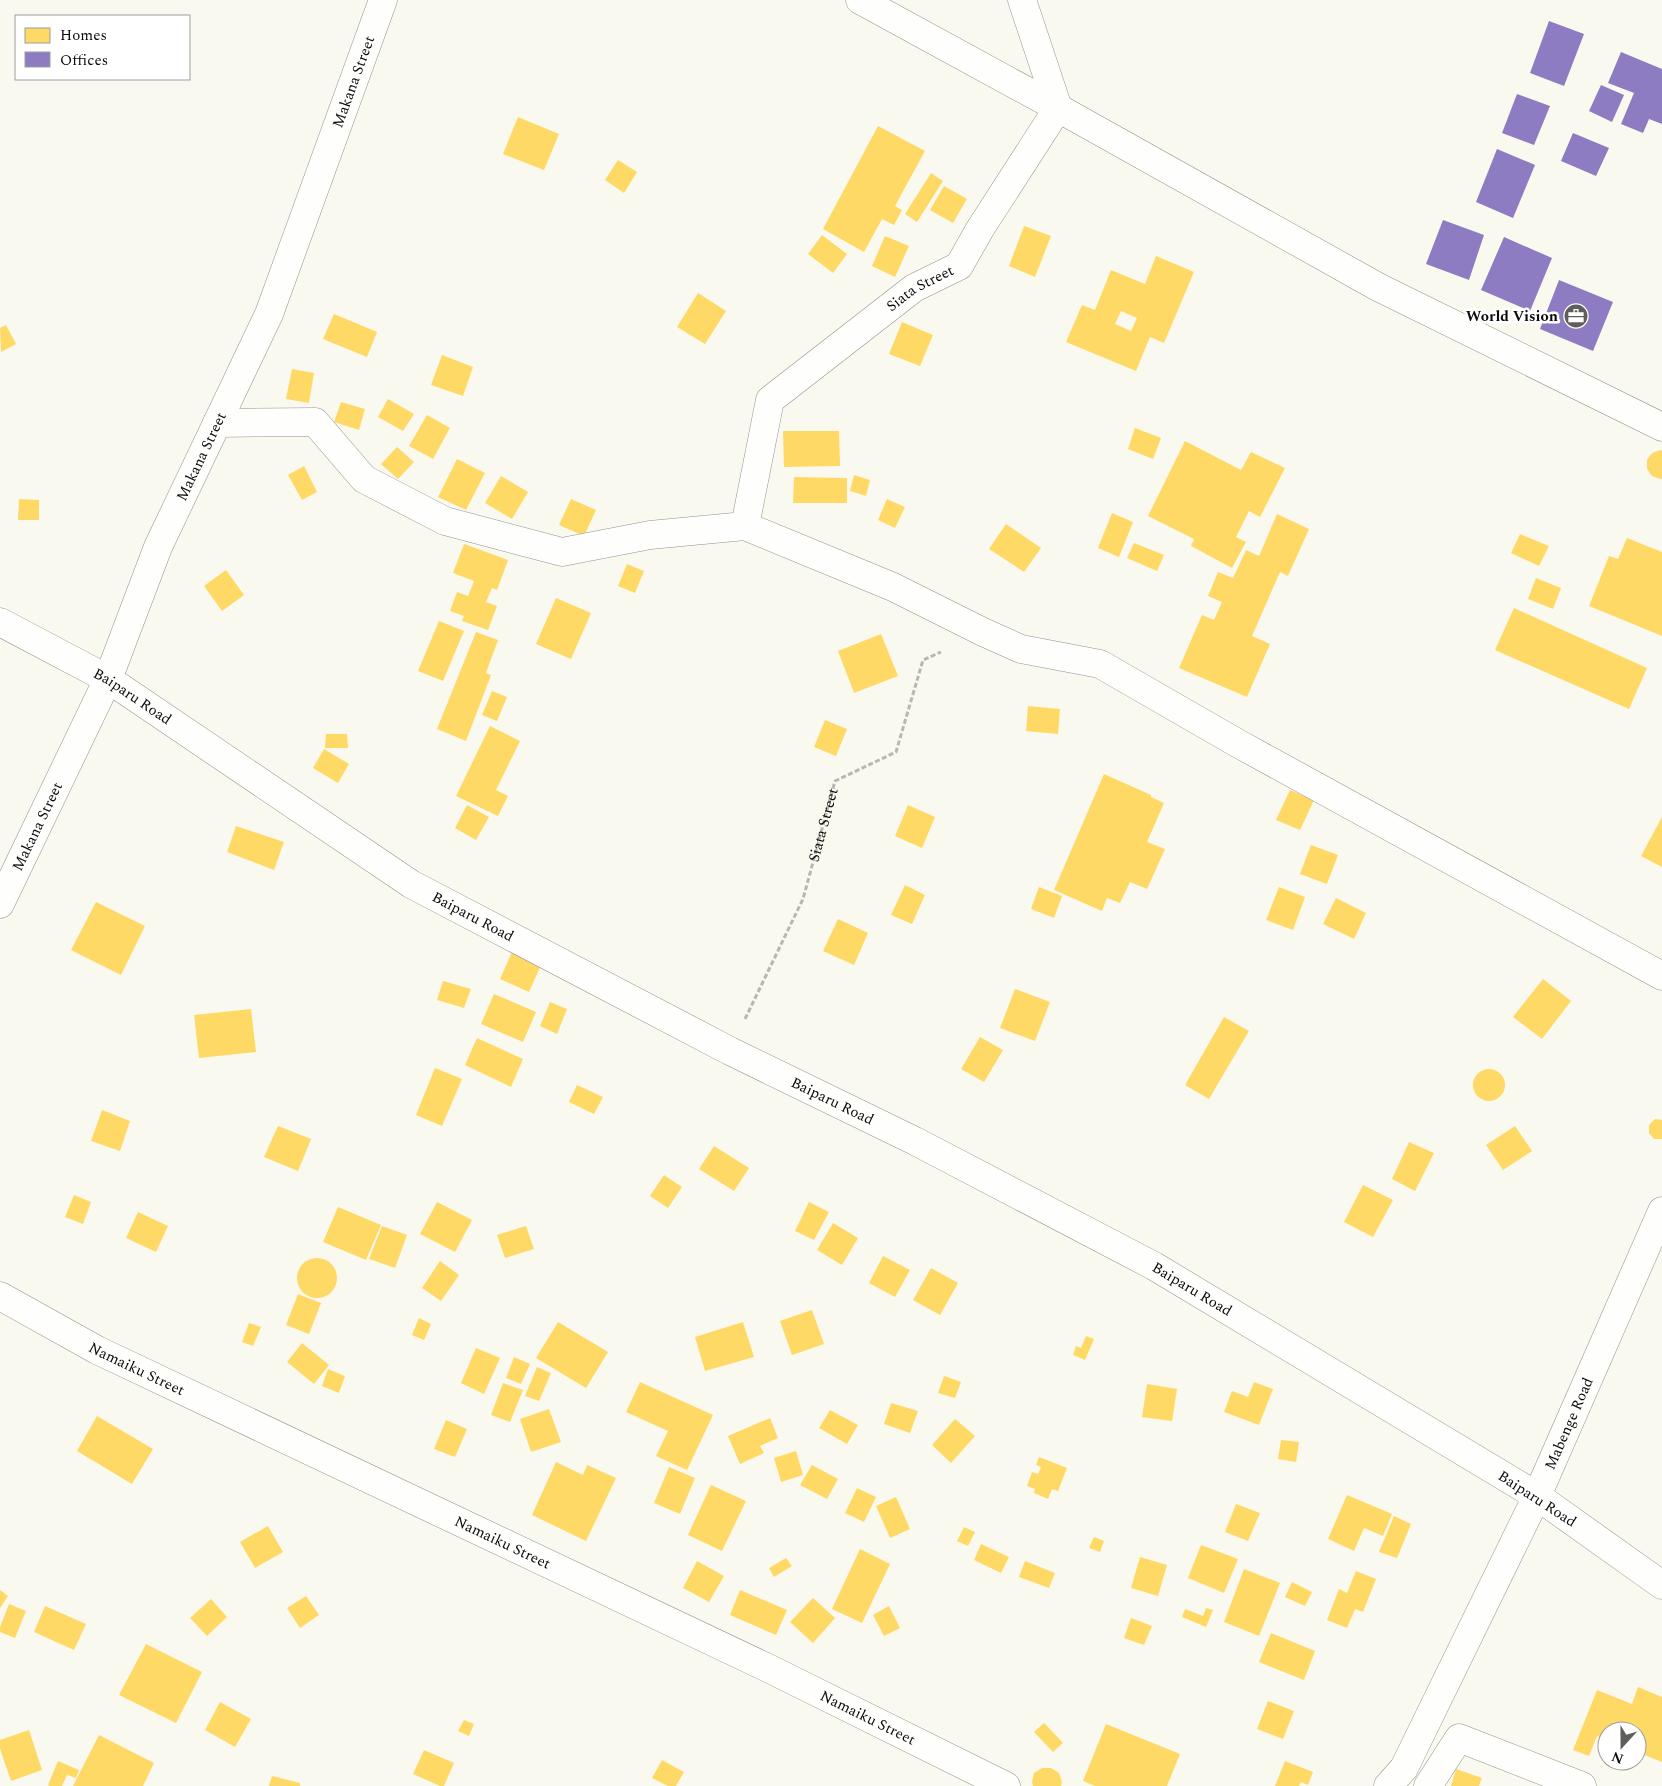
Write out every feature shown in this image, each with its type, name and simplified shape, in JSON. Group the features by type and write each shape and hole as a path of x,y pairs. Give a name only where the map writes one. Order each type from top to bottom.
{"street":[{"name":"Makana Street","path":"0,904 108,679 158,547 269,314 382,0"},
{"path":"860,0 1378,287 1662,427"},
{"path":"1022,0 1058,108"},
{"name":"Siata Street","path":"745,526 770,400 914,288 959,266 980,229 1058,108"},
{"path":"217,424 315,422 364,479 445,521 562,552 650,535 745,526 893,587 1021,649 1100,664 1230,739 1662,976"},
{"name":"Baiparu Road","path":"0,622 108,679 412,884 730,1051 915,1141 1154,1266 1537,1496 1662,1585"},
{"name":"Mabenge Road","path":"1396,1777 1537,1496 1662,1211"},
{"name":"Namaiku Street","path":"0,1296 97,1350 770,1669 1006,1786"},
{"path":"1428,1786 1459,1738 1582,1786"}],"path":[{"name":"Siata Street","path":"730,1051 803,898 835,781 896,752 923,660 983,632"}],"building: Homes":[{"path":"518,117 559,134 544,170 503,154"},
{"path":"878,126 925,151 895,206 902,210 894,225 882,219 864,252 823,229"},
{"path":"618,160 637,172 624,193 605,180"},
{"path":"931,173 943,181 917,222 905,214"},
{"path":"944,186 967,199 953,223 930,210"},
{"path":"1024,226 1051,236 1035,277 1009,266"},
{"path":"822,235 847,254 833,273 808,254"},
{"path":"885,236 909,246 895,277 872,266"},
{"path":"1156,256 1194,272 1164,343 1150,337 1136,371 1066,342 1082,305 1095,310 1111,270 1145,284","holes":["1121,311 1137,318 1131,331 1115,324"]},
{"path":"698,293 726,311 705,344 677,327"},
{"path":"334,314 377,332 367,357 323,339"},
{"path":"902,322 933,335 920,366 889,354"},
{"path":"6,325 16,344 1,352 0,328"},
{"path":"442,355 473,367 463,396 431,385"},
{"path":"292,369 314,373 309,403 286,399"},
{"path":"388,399 414,414 403,431 378,417"},
{"path":"341,402 365,409 359,430 334,422"},
{"path":"427,415 450,428 433,459 409,446"},
{"path":"1135,428 1161,438 1153,459 1128,449"},
{"path":"783,431 839,431 840,466 784,467"},
{"path":"1185,441 1241,470 1251,452 1285,468 1260,517 1249,511 1236,537 1246,542 1232,568 1191,546 1194,539 1148,516"},
{"path":"397,447 414,462 398,479 381,464"},
{"path":"1662,451 1662,479 1652,476 1647,469 1647,460 1652,453"},
{"path":"457,459 485,473 466,510 438,497"},
{"path":"304,466 317,492 302,500 288,475"},
{"path":"854,475 870,480 866,496 850,491"},
{"path":"501,476 528,492 512,519 485,503"},
{"path":"794,477 847,478 847,503 793,503"},
{"path":"19,499 39,500 39,520 18,520"},
{"path":"571,499 596,510 584,536 559,525"},
{"path":"887,499 905,507 895,528 878,520"},
{"path":"1112,513 1133,522 1119,557 1098,548"},
{"path":"1277,514 1309,529 1288,576 1280,572 1252,636 1270,644 1247,697 1179,668 1202,615 1214,620 1222,602 1208,596 1218,572 1233,578 1246,550 1259,556"},
{"path":"1006,524 1041,548 1024,572 989,549"},
{"path":"1520,534 1549,546 1539,566 1511,553"},
{"path":"1627,538 1662,552 1662,636 1589,606 1609,556 1618,559"},
{"path":"1134,543 1164,555 1157,571 1127,558"},
{"path":"464,544 508,560 497,590 492,588 486,602 497,606 488,630 462,621 464,616 450,611 457,592 468,596 474,581 453,573"},
{"path":"627,564 644,571 635,593 618,586"},
{"path":"226,570 244,595 222,611 204,586"},
{"path":"1536,578 1561,588 1553,609 1528,599"},
{"path":"556,598 591,613 571,659 536,644"},
{"path":"1514,608 1647,668 1629,709 1495,650"},
{"path":"439,621 464,631 443,681 418,671"},
{"path":"476,632 498,640 486,673 491,675 466,741 437,729"},
{"path":"881,634 898,676 854,693 838,651"},
{"path":"492,691 507,697 497,721 482,715"},
{"path":"1028,706 1060,709 1058,734 1026,731"},
{"path":"825,720 847,729 836,756 814,747"},
{"path":"490,726 520,741 496,790 508,796 498,816 456,796"},
{"path":"326,734 347,734 348,748 325,748"},
{"path":"324,749 349,764 338,783 313,768"},
{"path":"1104,774 1151,795 1151,797 1164,803 1147,842 1165,849 1147,889 1130,882 1120,903 1107,898 1102,911 1054,890"},
{"path":"1290,790 1314,800 1300,830 1276,820"},
{"path":"467,805 489,817 476,840 455,828"},
{"path":"908,805 935,817 922,848 895,836"},
{"path":"1662,817 1662,867 1641,856"},
{"path":"236,826 284,842 274,870 227,852"},
{"path":"1311,845 1338,855 1327,884 1300,874"},
{"path":"905,885 925,895 912,924 891,915"},
{"path":"1039,887 1062,896 1054,918 1031,909"},
{"path":"1279,887 1305,897 1293,930 1266,920"},
{"path":"1336,898 1366,913 1354,939 1323,924"},
{"path":"96,902 145,926 121,975 71,950"},
{"path":"838,919 868,933 854,965 823,951"},
{"path":"512,952 541,965 529,992 500,979"},
{"path":"1543,979 1571,1001 1542,1039 1513,1017"},
{"path":"443,981 471,989 464,1008 437,1000"},
{"path":"1015,989 1050,1002 1035,1041 1000,1028"},
{"path":"494,994 536,1012 523,1042 481,1024"},
{"path":"550,1002 567,1009 557,1034 540,1026"},
{"path":"251,1009 256,1052 199,1058 194,1015"},
{"path":"1224,1017 1249,1031 1209,1099 1185,1085"},
{"path":"980,1037 1003,1050 984,1082 961,1069"},
{"path":"477,1038 523,1059 511,1087 465,1065"},
{"path":"435,1068 462,1079 442,1126 416,1115"},
{"path":"1489,1069 1500,1074 1505,1085 1500,1096 1489,1101 1478,1096 1473,1085 1478,1074"},
{"path":"577,1085 603,1097 594,1114 569,1102"},
{"path":"102,1110 130,1121 120,1151 91,1141"},
{"path":"1655,1119 1662,1120 1662,1139 1654,1139 1649,1133 1649,1125"},
{"path":"278,1126 311,1139 298,1171 264,1157"},
{"path":"1515,1126 1532,1151 1503,1170 1486,1145"},
{"path":"1409,1142 1434,1153 1415,1191 1392,1179"},
{"path":"714,1146 749,1168 734,1191 699,1169"},
{"path":"664,1175 682,1187 668,1208 650,1196"},
{"path":"1363,1185 1393,1200 1373,1237 1344,1222"},
{"path":"74,1195 91,1202 83,1224 65,1217"},
{"path":"437,1202 472,1220 455,1252 420,1234"},
{"path":"809,1202 829,1212 814,1240 795,1231"},
{"path":"338,1207 381,1225 366,1260 323,1242"},
{"path":"138,1212 168,1226 156,1252 126,1238"},
{"path":"833,1223 858,1238 842,1265 817,1250"},
{"path":"382,1226 407,1235 395,1268 369,1259"},
{"path":"526,1226 534,1249 505,1258 497,1235"},
{"path":"883,1256 910,1270 895,1297 869,1283"},
{"path":"317,1258 331,1264 337,1278 331,1292 317,1298 303,1292 297,1278 303,1264"},
{"path":"440,1261 459,1275 441,1301 422,1288"},
{"path":"931,1268 958,1283 940,1315 913,1300"},
{"path":"298,1294 321,1303 309,1334 286,1325"},
{"path":"812,1310 824,1344 792,1355 780,1321"},
{"path":"419,1318 431,1324 424,1340 412,1335"},
{"path":"558,1322 608,1352 586,1388 536,1358"},
{"path":"743,1322 754,1357 705,1371 695,1337"},
{"path":"249,1323 261,1327 253,1346 242,1342"},
{"path":"1086,1336 1094,1339 1085,1360 1073,1355 1076,1346 1081,1348"},
{"path":"302,1343 329,1365 314,1384 287,1362"},
{"path":"476,1348 500,1358 484,1394 461,1383"},
{"path":"514,1357 530,1364 521,1384 506,1378"},
{"path":"537,1367 551,1373 539,1401 525,1396"},
{"path":"328,1369 345,1376 339,1393 322,1386"},
{"path":"944,1376 961,1382 955,1398 938,1393"},
{"path":"640,1382 713,1415 687,1470 656,1456 668,1431 626,1412"},
{"path":"1254,1382 1273,1389 1259,1425 1224,1412 1232,1391 1248,1397"},
{"path":"503,1383 523,1390 510,1422 491,1415"},
{"path":"1147,1384 1177,1389 1172,1421 1142,1417"},
{"path":"891,1403 918,1411 910,1433 884,1424"},
{"path":"549,1409 561,1442 531,1452 520,1419"},
{"path":"830,1410 858,1425 847,1444 819,1428"},
{"path":"97,1416 153,1449 132,1484 77,1451"},
{"path":"770,1418 778,1438 760,1446 764,1453 740,1464 728,1436"},
{"path":"955,1419 975,1436 951,1463 932,1445"},
{"path":"446,1420 467,1429 455,1457 434,1449"},
{"path":"1281,1440 1299,1442 1296,1462 1278,1459"},
{"path":"796,1451 803,1475 781,1482 774,1458"},
{"path":"1039,1457 1067,1468 1058,1491 1052,1489 1048,1499 1034,1493 1035,1489 1027,1486 1032,1472 1038,1474 1041,1467 1036,1465"},
{"path":"556,1462 583,1475 587,1465 616,1478 586,1541 532,1515"},
{"path":"812,1465 838,1479 827,1499 800,1485"},
{"path":"669,1467 695,1478 680,1514 654,1503"},
{"path":"711,1485 746,1501 722,1551 688,1535"},
{"path":"857,1488 876,1497 864,1522 845,1513"},
{"path":"1347,1495 1392,1514 1383,1536 1364,1528 1354,1551 1328,1539"},
{"path":"896,1497 910,1529 890,1538 876,1506"},
{"path":"1236,1504 1260,1513 1248,1541 1225,1532"},
{"path":"1394,1516 1411,1524 1397,1558 1379,1552"},
{"path":"268,1526 283,1552 255,1568 240,1542"},
{"path":"964,1527 975,1532 968,1546 957,1541"},
{"path":"1094,1537 1104,1541 1100,1552 1089,1548"},
{"path":"981,1544 1009,1557 1001,1573 974,1560"},
{"path":"1201,1545 1238,1559 1224,1593 1188,1578"},
{"path":"860,1549 890,1564 862,1623 832,1609"},
{"path":"1140,1557 1167,1565 1158,1596 1131,1588"},
{"path":"786,1558 792,1566 774,1577 769,1568"},
{"path":"697,1561 724,1576 709,1602 683,1588"},
{"path":"1025,1561 1055,1573 1049,1588 1019,1577"},
{"path":"1244,1569 1280,1583 1259,1636 1224,1622"},
{"path":"1356,1571 1376,1579 1363,1612 1355,1609 1347,1628 1327,1620 1339,1589 1347,1593"},
{"path":"1292,1582 1312,1592 1305,1606 1285,1597"},
{"path":"0,1590 8,1596 0,1608"},
{"path":"740,1590 787,1610 776,1635 730,1615"},
{"path":"306,1596 319,1615 300,1628 287,1608"},
{"path":"813,1598 835,1618 813,1643 790,1622"},
{"path":"211,1599 227,1617 207,1636 190,1618"},
{"path":"9,1604 26,1611 15,1638 0,1632 0,1627"},
{"path":"45,1606 86,1624 74,1650 34,1632"},
{"path":"889,1606 900,1628 884,1636 873,1615"},
{"path":"1206,1608 1213,1610 1206,1627 1182,1617 1185,1609 1203,1616"},
{"path":"1131,1618 1152,1626 1144,1645 1124,1638"},
{"path":"1271,1633 1315,1651 1304,1680 1259,1662"},
{"path":"146,1644 202,1672 176,1723 119,1695"},
{"path":"1638,1687 1662,1697 1662,1762 1647,1756 1647,1721 1597,1721 1597,1736 1589,1756 1573,1750 1597,1690 1632,1704"},
{"path":"1268,1701 1294,1711 1283,1739 1257,1729"},
{"path":"220,1702 251,1719 235,1747 205,1730"},
{"path":"464,1720 474,1724 469,1736 458,1731"},
{"path":"1044,1723 1063,1743 1053,1752 1034,1732"},
{"path":"1106,1724 1180,1754 1167,1786 1095,1786 1083,1781"},
{"path":"29,1730 42,1770 11,1781 0,1749 0,1740"},
{"path":"99,1735 154,1763 143,1786 73,1786"},
{"path":"424,1750 454,1763 444,1786 413,1774"},
{"path":"662,1760 684,1772 676,1786 668,1786 652,1778"},
{"path":"58,1761 79,1770 76,1778 67,1775 62,1786 50,1786 48,1785"},
{"path":"1285,1761 1313,1772 1308,1785 1301,1782 1299,1786 1275,1786"},
{"path":"1042,1768 1051,1768 1059,1773 1062,1782 1061,1786 1033,1786 1034,1773"},
{"path":"1456,1769 1482,1778 1479,1786 1451,1786"},
{"path":"272,1776 300,1783 300,1786 269,1786"}],"building: Offices":[{"path":"1549,21 1584,34 1564,86 1530,73"},
{"path":"1621,52 1662,69 1662,124 1649,119 1643,133 1621,124 1634,93 1608,83"},
{"path":"1601,85 1624,95 1612,122 1589,111"},
{"path":"1517,94 1550,106 1534,145 1502,133"},
{"path":"1573,133 1609,148 1596,176 1561,161"},
{"path":"1497,149 1535,165 1513,218 1476,202"},
{"name":"World Vision","path":"1443,220 1484,235 1469,280 1426,264"},
{"name":"World Vision","path":"1504,237 1552,258 1530,311 1481,290"},
{"name":"World Vision","path":"1559,280 1613,302 1593,351 1540,329"}],"place":[{"name":"World Vision","path":"1576,316"}]}
